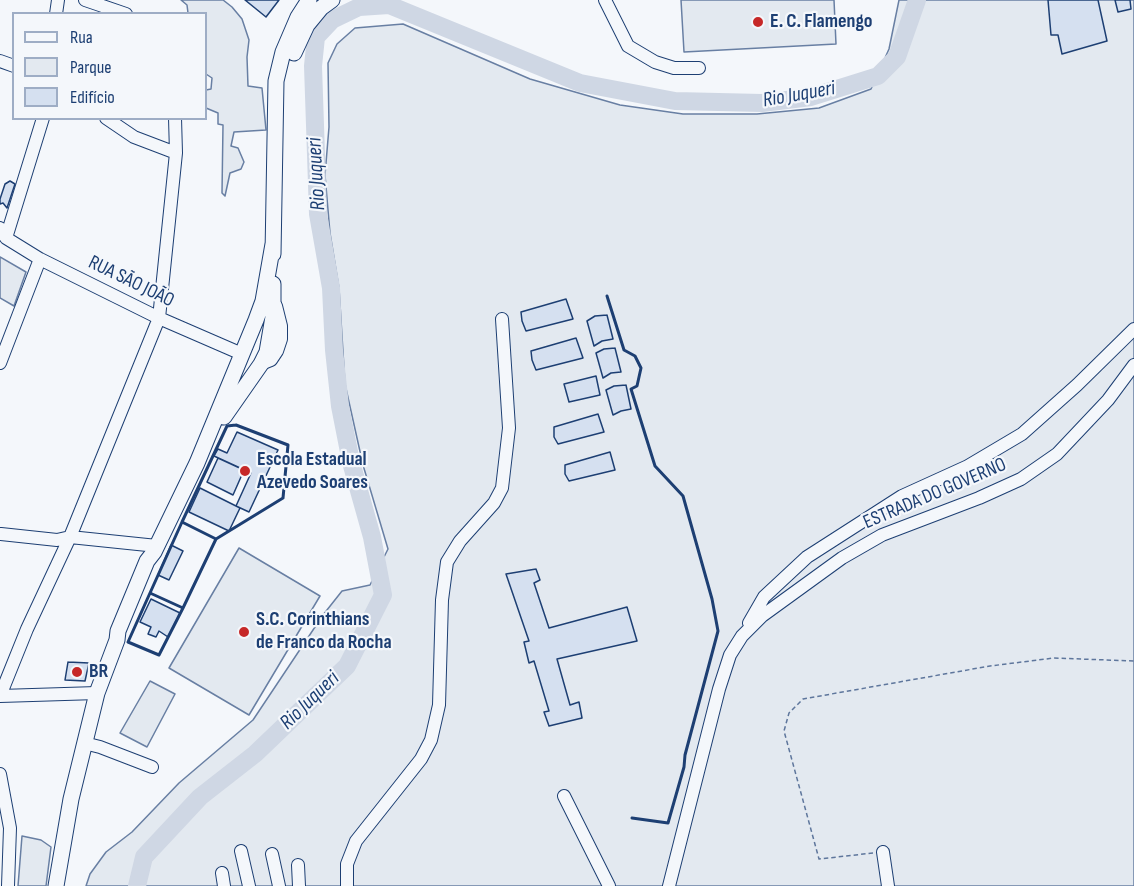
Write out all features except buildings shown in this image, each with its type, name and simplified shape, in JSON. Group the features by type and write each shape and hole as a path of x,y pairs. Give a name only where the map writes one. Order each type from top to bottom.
{"main road":[{"path":"197,463 231,405 261,364 271,338 276,81 283,52 298,17 309,0"},
{"path":"275,120 295,50 303,33 321,8 333,0"},
{"path":"56,886 70,799 97,693 117,640 124,634 154,562 155,549 197,463 263,301 273,244"},
{"path":"231,405 242,368 242,354"}],"street":[{"path":"85,0 120,12"},
{"path":"605,0 628,46 656,62 674,68 699,68"},
{"path":"3,233 42,120"},
{"path":"109,120 134,137 177,153"},
{"path":"97,693 0,696 27,629 70,537 159,318 177,153 175,120"},
{"name":"RUA SÃO JOÃO","path":"3,233 40,259 159,318 242,354"},
{"path":"0,363 40,259"},
{"path":"347,886 348,864 356,841 421,759 431,740 439,705 442,600 447,562 460,541 494,502 502,488 509,428 502,319"},
{"path":"742,636 764,597 807,557 902,495 968,466 1022,434 1077,385 1134,329"},
{"name":"ESTRADA DO GOVERNO","path":"669,886 719,689 730,655 742,636 762,616 842,558 914,521 979,498 1010,484 1057,454 1108,400 1134,365"},
{"path":"1,534 57,540 70,537 155,549"},
{"path":"84,743 152,767"},
{"path":"0,774 10,828 8,886"},
{"path":"564,796 609,886"},
{"path":"242,851 249,886"},
{"path":"883,852 888,886"},
{"path":"272,854 279,886"},
{"path":"298,865 299,886"},
{"path":"222,873 224,886"}],"path":[{"path":"883,852 819,859 784,731 789,713 803,699 990,666 1054,658 1134,661"}],"green space":[{"path":"181,0 223,0 232,7 242,19 249,40 248,86 262,88 266,130 234,132 231,146 238,148 244,162 241,169 230,173 225,196 222,193 223,125 218,124 218,113 207,108 207,90 211,89 212,78 207,75 207,12 188,12 187,5"},
{"name":"E. C. Flamengo","path":"681,0 834,0 836,44 684,52"},
{"path":"899,0 1134,0 1134,886 86,886 90,874 106,852 132,832 179,783 253,720 323,615 342,591 370,585 388,549 363,465 345,384 339,288 330,233 325,175 329,127 328,63 337,44 355,28 403,24 530,79 620,105 683,114 757,114 819,108 871,89 889,49"},
{"path":"0,257 26,272 14,306 0,298"},
{"name":"S.C. Corinthians de Franco da Rocha","path":"239,548 320,596 249,715 169,668"},
{"path":"150,681 175,694 147,747 120,733"},
{"path":"22,836 41,840 51,847 46,886 18,886"}],"waterway":[{"name":"Rio Juqueri","path":"137,886 144,857 200,797 255,754 347,666 383,595 372,537 351,462 340,406 331,288 318,214 313,66 316,37 332,20 359,7 389,5 580,83 675,101 762,103 811,97 878,76 897,57 917,0"}],"wall":[{"path":"607,296 624,350 635,356 641,368 637,386 631,389 655,466 683,496 712,599 718,631 668,823 632,818"},
{"path":"236,425 288,445 283,498 216,539 182,522 227,426 236,425"},
{"path":"182,522 216,539 183,608 150,593 182,522"},
{"path":"150,593 183,608 159,655 128,642 150,593"}],"place":[{"name":"E. C. Flamengo","path":"758,22"},
{"name":"Escola Estadual Azevedo Soares","path":"245,471"},
{"name":"S.C. Corinthians de Franco da Rocha","path":"244,632"},
{"name":"BR","path":"77,672"}]}
